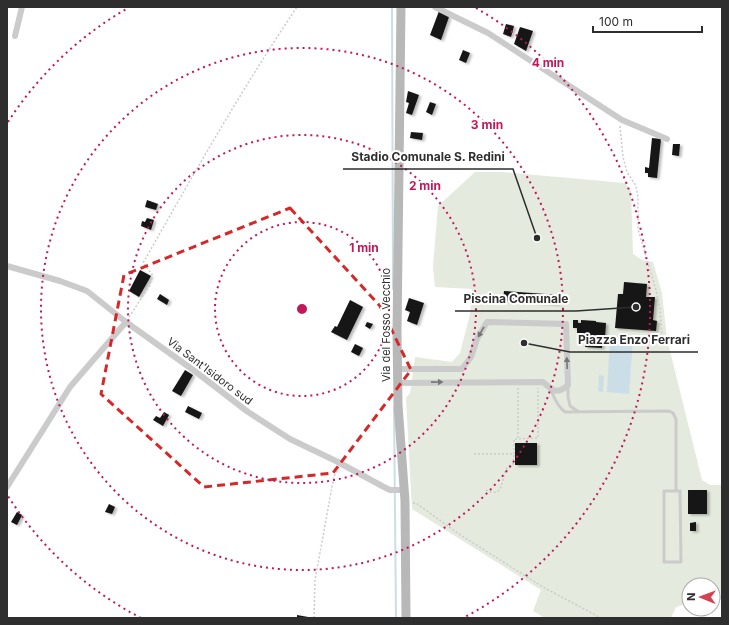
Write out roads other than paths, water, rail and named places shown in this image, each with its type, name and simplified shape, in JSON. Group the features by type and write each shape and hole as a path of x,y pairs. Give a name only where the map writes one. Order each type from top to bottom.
{"street":[{"path":"15,36 22,7"},
{"name":"Via del Fosso Vecchio","path":"402,7 397,334 401,490 405,501 406,618"},
{"path":"435,7 488,33 622,120 667,139"},
{"name":"Via Sant'Isidoro sud","path":"7,266 60,281 87,291 126,322 196,372 248,412 290,439 390,490 401,490"},
{"path":"7,487 70,387 126,322"},
{"path":"398,383 543,382 551,390 557,391 564,389 568,385 566,324 487,322 477,339 471,357 462,369 464,382"},
{"path":"398,369 462,369"}],"lane":[{"path":"568,385 570,406 578,412"},
{"path":"551,390 561,409 565,412 669,411 673,413 676,419 676,491"},
{"path":"664,491 676,491 680,491 681,562 664,562 664,491"}],"water":[{"path":"610,338 633,340 629,394 607,392"},
{"path":"599,375 604,376 603,392 598,391"}],"waterway":[{"path":"392,7 393,289"},
{"path":"394,407 396,618"}],"place":[{"name":"Stadio Comunale S. Redini","path":"537,238"},
{"name":"Piscina Comunale","path":"636,307"},
{"name":"Piazza Enzo Ferrari","path":"524,343"}]}
